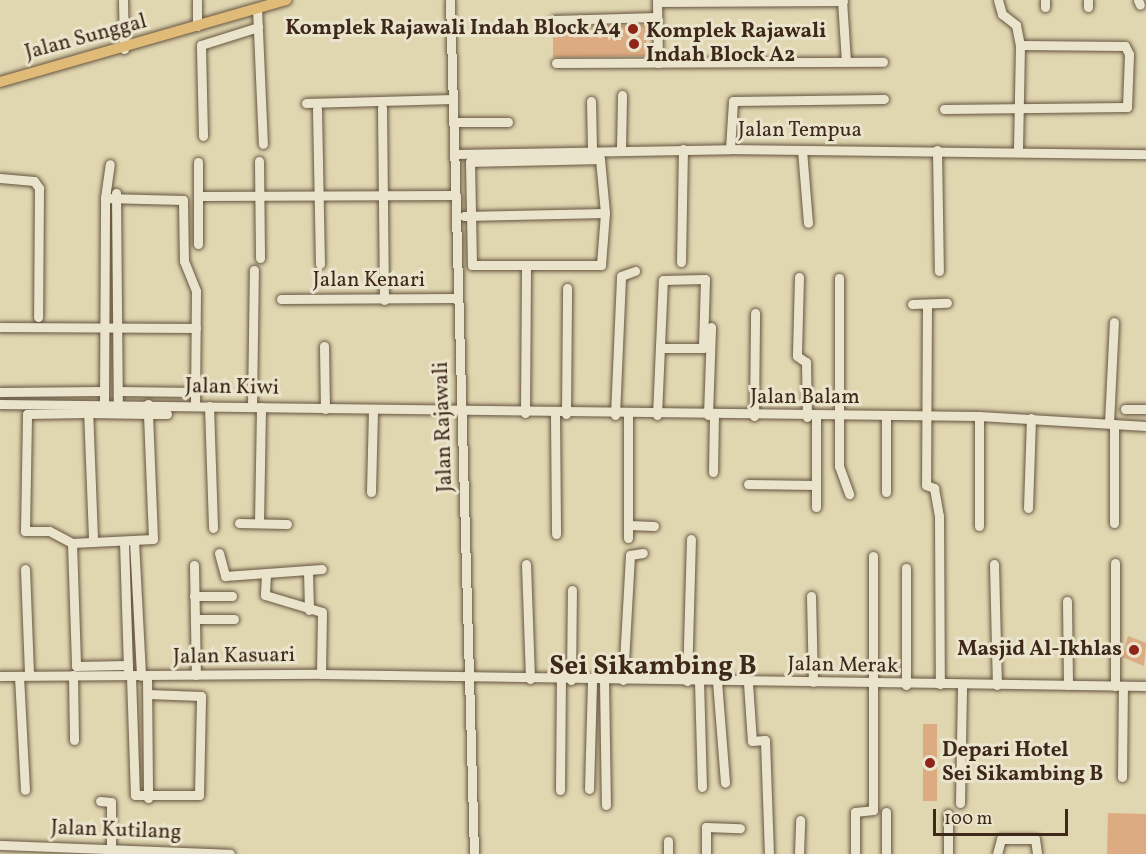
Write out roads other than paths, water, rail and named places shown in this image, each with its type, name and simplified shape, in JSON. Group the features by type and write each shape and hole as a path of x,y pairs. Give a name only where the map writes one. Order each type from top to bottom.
{"main road":[{"name":"Jalan Sunggal","path":"0,82 124,49 286,0"}],"street":[{"path":"123,0 124,49"},
{"path":"197,0 197,26"},
{"name":"Jalan Rajawali","path":"450,0 474,854"},
{"path":"998,0 1002,14 1016,25 1020,45 1017,108 1018,151"},
{"path":"658,63 657,1 842,1 846,62"},
{"path":"257,8 263,144"},
{"path":"554,20 657,17"},
{"path":"203,136 201,45 258,27"},
{"path":"944,109 1124,110 1130,54 1121,46 1020,45"},
{"path":"556,63 883,62"},
{"path":"621,149 622,95"},
{"path":"306,103 453,99"},
{"path":"730,149 733,101 884,99"},
{"path":"591,101 592,149"},
{"path":"382,108 384,300"},
{"path":"317,109 320,264"},
{"path":"454,122 508,122"},
{"name":"Jalan Tempua","path":"455,154 592,149 937,150 1146,154"},
{"path":"681,262 683,149"},
{"path":"802,150 808,224"},
{"path":"937,150 939,271"},
{"path":"600,159 605,213 601,265 526,268 472,265 469,166 473,161 600,159"},
{"path":"259,161 261,258"},
{"path":"198,162 198,244"},
{"path":"104,403 105,198 110,187 110,164"},
{"path":"0,178 34,181 39,188 38,317"},
{"path":"110,187 118,198 118,404"},
{"path":"199,196 456,195"},
{"path":"105,198 183,200 184,261 195,286 195,406"},
{"path":"456,216 605,213"},
{"path":"525,413 526,268"},
{"path":"254,270 259,523"},
{"path":"615,415 620,281 623,273 635,271"},
{"path":"799,277 797,356 806,362 816,507"},
{"path":"657,415 664,278 705,279 704,348 661,348"},
{"path":"839,278 838,466 849,494"},
{"path":"712,285 713,472"},
{"path":"566,414 567,288"},
{"name":"Jalan Kenari","path":"281,299 457,298"},
{"path":"927,303 926,485 934,488 939,516 940,684"},
{"path":"912,304 946,303"},
{"path":"754,416 755,313"},
{"path":"1114,322 1112,423 1114,522"},
{"path":"0,327 196,328"},
{"path":"324,346 325,409"},
{"path":"0,392 104,391"},
{"path":"118,391 195,392"},
{"name":"Jalan Kiwi","path":"0,404 88,408 104,403 148,409 209,406 463,411"},
{"path":"209,406 213,528"},
{"path":"88,408 93,541"},
{"path":"148,409 153,539 72,543 49,531 26,531 25,419 31,413 88,408 148,409 167,414"},
{"path":"1125,410 1146,409"},
{"path":"371,492 373,410"},
{"name":"Jalan Balam","path":"463,411 811,417 979,416 1146,426"},
{"path":"555,414 556,534"},
{"path":"628,415 628,538"},
{"path":"886,416 886,492"},
{"path":"979,416 979,526"},
{"path":"1028,508 1031,418"},
{"path":"747,484 816,485"},
{"path":"239,523 287,524"},
{"path":"628,525 654,526"},
{"path":"687,681 691,539"},
{"path":"129,541 128,665 132,790 137,797 148,798 201,794 201,697 197,693 148,694"},
{"path":"129,541 148,694 148,798"},
{"path":"72,543 76,666 128,665"},
{"path":"219,553 223,576 322,569"},
{"path":"623,680 630,555 643,553"},
{"path":"855,854 855,812 873,810 873,556"},
{"path":"1115,563 1122,777"},
{"path":"526,564 530,679"},
{"path":"994,564 997,685"},
{"path":"194,565 196,675"},
{"path":"906,568 906,685"},
{"path":"25,569 25,790"},
{"path":"309,570 309,610"},
{"path":"266,574 265,595 280,596 288,606 322,612 321,674"},
{"path":"560,790 572,591"},
{"path":"194,596 232,596"},
{"path":"811,596 813,682"},
{"path":"1067,601 1068,685"},
{"path":"195,619 234,619"},
{"name":"Jalan Kasuari","path":"0,676 321,674 468,677"},
{"path":"73,675 74,740"},
{"name":"Jalan Merak","path":"468,677 592,681 1146,686"},
{"path":"604,680 606,805"},
{"path":"589,789 592,681"},
{"path":"699,681 702,787"},
{"path":"717,681 725,783"},
{"path":"748,683 752,741 765,740 769,854"},
{"path":"960,803 962,685"},
{"path":"100,801 111,802 111,848"},
{"path":"886,812 886,854"},
{"path":"948,814 948,854"},
{"path":"799,854 800,820"},
{"path":"706,854 706,828 740,828"},
{"path":"997,854 1000,839 1035,838 1037,854"},
{"path":"668,841 668,854"},
{"name":"Jalan Kutilang","path":"0,845 230,854"}],"place":[{"name":"Komplek Rajawali Indah Block A4","path":"633,29"},
{"name":"Komplek Rajawali Indah Block A2","path":"634,44"},
{"name":"Masjid Al-Ikhlas","path":"1134,650"},
{"name":"Depari Hotel Sei Sikambing B","path":"930,763"}],"district":[{"name":"Sei Sikambing B","path":"653,668"}]}
